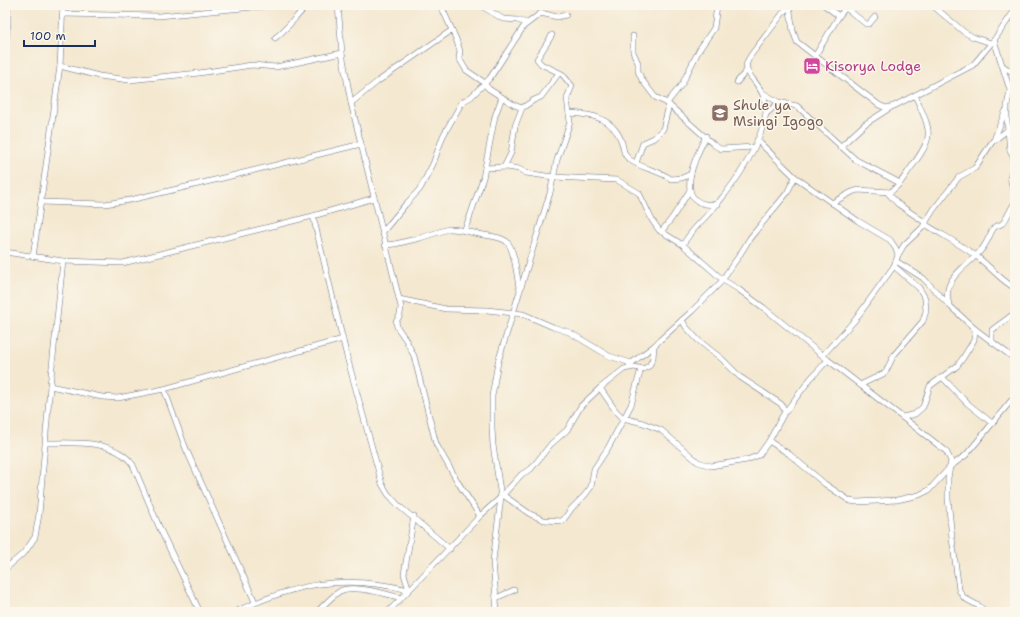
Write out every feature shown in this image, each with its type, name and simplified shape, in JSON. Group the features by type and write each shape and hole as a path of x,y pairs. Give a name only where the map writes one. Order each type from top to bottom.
{"street":[{"path":"5,47 8,23 8,5"},
{"path":"33,257 60,66 63,5"},
{"path":"63,14 159,16 275,5"},
{"path":"275,38 289,26 296,16 308,5"},
{"path":"338,5 342,53 351,103 399,299 401,311 396,322 397,327 414,356 436,444 459,484 480,516"},
{"path":"439,5 459,47 459,58 461,63 469,73 482,81 489,89 514,105 522,108"},
{"path":"480,5 502,19 517,20 527,23"},
{"path":"636,163 643,143 654,138 663,129 668,104 682,84 699,50 714,28 717,5"},
{"path":"789,5 795,38 800,44 879,105 886,108 894,106"},
{"path":"682,245 686,238 718,204 735,182 757,140 766,114 766,107 762,93 746,70 746,63 789,5"},
{"path":"824,5 839,16"},
{"path":"932,5 964,32 973,37 992,42"},
{"path":"815,56 839,16 847,6 866,24 869,24 875,18"},
{"path":"840,146 869,120 972,66 992,42 1015,10"},
{"path":"382,233 420,189 433,164 443,136 462,102 471,97 485,84 497,69 515,38 527,23 541,13 557,17 566,15"},
{"path":"351,103 377,82 452,30"},
{"path":"497,612 493,561 502,496 493,445 492,396 498,362 514,312 557,160 570,122 567,98 572,86 560,73 541,64 537,59 552,35"},
{"path":"633,36 633,48 638,63 639,76 656,97 668,104 706,136 714,145 721,148 753,147"},
{"path":"823,355 855,320 894,266 904,245 926,223 934,209 959,177 975,168 992,142 1007,106 1010,90 1003,66 992,42"},
{"path":"60,66 99,76 129,80 199,73 245,66 276,67 342,53"},
{"path":"1003,66 1015,74"},
{"path":"737,82 746,70"},
{"path":"504,167 510,153 515,126 522,108 541,97 550,86 554,78 560,73"},
{"path":"762,93 778,102 797,106 863,165 900,183"},
{"path":"832,203 858,190 887,192 893,190 900,183 927,144 928,138 926,122 915,95"},
{"path":"464,231 469,220 485,168 495,116 502,97"},
{"path":"766,114 776,105 783,103"},
{"path":"1007,106 1010,151 1015,161"},
{"path":"569,113 589,114 596,116 613,128 620,137 624,154 630,160 666,175 671,179 682,178 690,174"},
{"path":"992,142 1015,126"},
{"path":"706,136 694,161 690,174 690,190 695,199 706,204 718,204"},
{"path":"757,140 795,176 858,221 890,240 895,245 898,255"},
{"path":"41,202 105,204 130,200 360,144"},
{"path":"1015,165 1011,171 1010,178 1015,192"},
{"path":"485,168 504,167 519,169 526,173 553,177 617,180 639,193 652,220 661,232 682,245 723,280 764,308 860,385 942,446 949,455 951,466 948,478 948,498 959,590 964,598 979,606 986,612"},
{"path":"388,612 522,474 531,469 551,444 567,430 581,406 600,388 654,346 723,280 740,256 750,238 787,193 795,176"},
{"path":"682,178 690,183"},
{"path":"661,232 690,190"},
{"path":"887,192 898,204 976,256 1006,283 1015,288"},
{"path":"1015,197 1015,212"},
{"path":"5,252 63,260 123,263 313,216 374,198"},
{"path":"950,306 948,287 952,280 964,266 976,256 994,228 1003,223 1014,204"},
{"path":"313,216 343,339 382,484 388,494 400,506 414,516 450,549"},
{"path":"385,245 420,238 455,228 505,240 510,246 520,291"},
{"path":"5,569 25,552 35,537 39,514 63,260"},
{"path":"896,260 923,278 975,329 1015,359"},
{"path":"860,385 885,373 894,355 923,321 926,311 925,298 915,282 894,266"},
{"path":"399,299 446,308 514,312 523,314 569,332 609,356 631,363"},
{"path":"992,342 992,330 1015,313"},
{"path":"682,320 686,327 698,340 722,359 740,377 781,404 786,411"},
{"path":"903,417 915,414 924,407 930,386 943,378 963,358 974,340 975,329"},
{"path":"50,386 102,397 118,398 164,389 343,339"},
{"path":"624,369 649,366 654,346"},
{"path":"600,388 615,410 624,418 661,430 698,462 711,466 747,460 759,455 769,441 786,411 811,378 828,360"},
{"path":"502,496 530,514 544,520 562,521 591,487 594,469 608,448 624,418 632,400 641,368"},
{"path":"943,378 967,403 992,423"},
{"path":"164,389 186,449 255,602"},
{"path":"769,441 789,454 824,484 850,501 897,500 919,495 929,490 951,466 966,455 1015,396"},
{"path":"46,443 84,443 120,452 128,457 133,465 160,530 200,612"},
{"path":"409,590 404,574 414,516"},
{"path":"235,612 255,602 283,592 323,583 347,581 392,586 409,590"},
{"path":"318,612 337,594 346,589 366,590 401,598"},
{"path":"496,598 514,590"}],"place":[{"name":"Kisorya Lodge","path":"812,66"},
{"name":"Shule ya Msingi Igogo","path":"720,113"}]}
